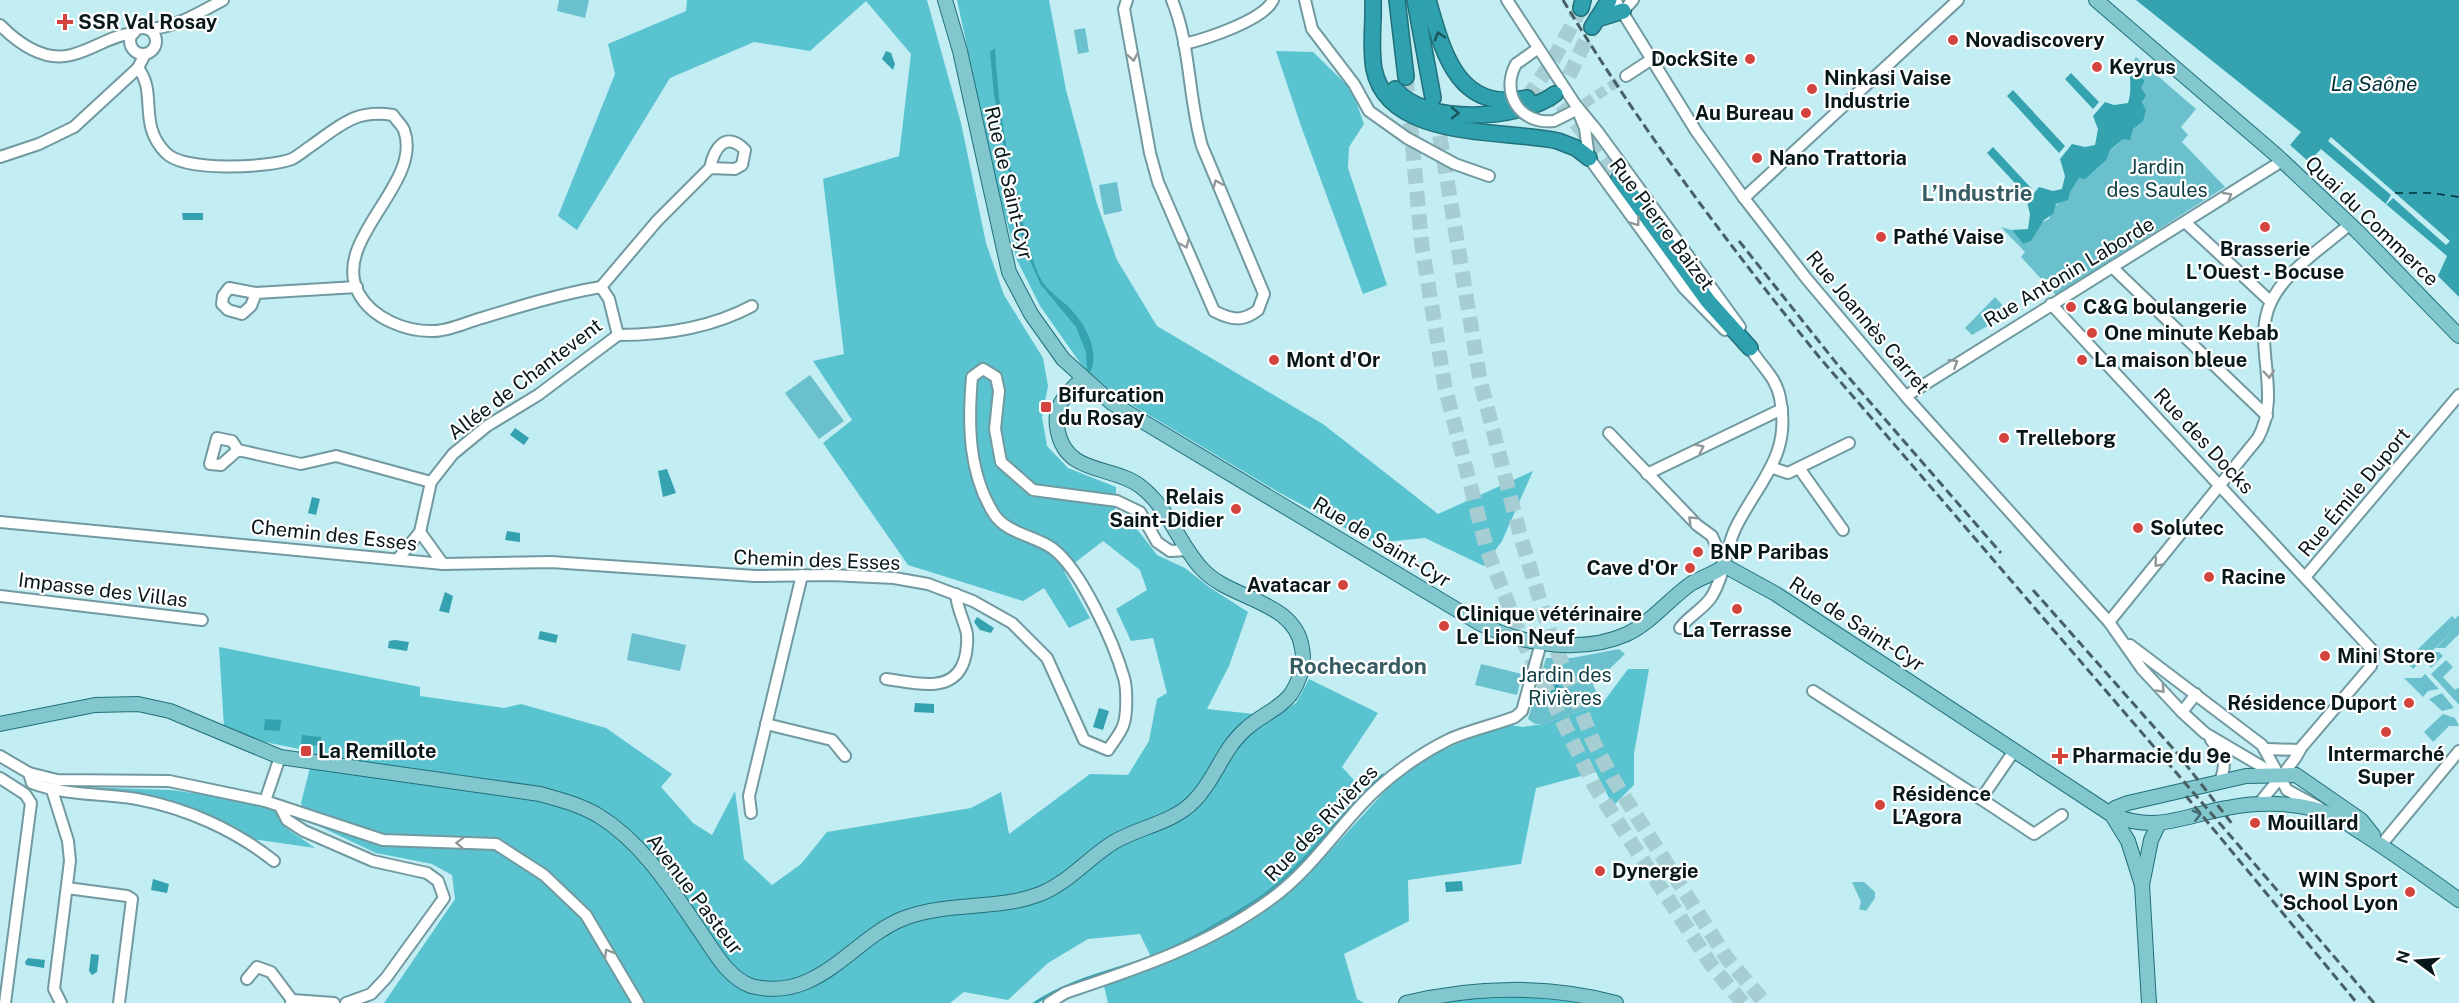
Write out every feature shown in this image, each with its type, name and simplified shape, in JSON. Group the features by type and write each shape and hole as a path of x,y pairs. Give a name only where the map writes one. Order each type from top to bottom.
{"highway":[{"path":"1373,0 1373,55 1377,76 1387,96 1403,111 1420,120 1440,125 1553,140 1569,145 1589,158"},
{"path":"1397,0 1406,77"},
{"path":"1415,0 1433,98"},
{"path":"1428,0 1444,52 1462,82 1474,91 1497,100 1527,98"},
{"path":"1609,0 1595,23 1624,4"},
{"path":"1374,18 1388,80 1401,96 1417,107 1442,113 1499,113 1531,108 1555,94"},
{"path":"1619,178 1708,301 1750,348"}],"main road":[{"name":"Rue de Saint-Cyr","path":"945,0 960,51 1009,272 1045,335 1063,359 1082,379 1118,406 1479,623 1494,631 1541,643 1596,642 1627,634 1668,605 1692,583 1725,566 1768,589 2112,815 2141,825 2158,825 2228,808 2259,804 2311,808 2336,816 2459,900"},
{"name":"Quai du Commerce","path":"2096,0 2282,160 2350,224 2459,336"},
{"name":"Avenue Pasteur","path":"0,724 95,705 138,704 170,711 280,757 540,794 571,803 597,815 623,832 645,857 726,968 738,980 771,992 810,986 831,974 877,933 899,920 922,912 1017,900 1041,894 1065,880 1116,841 1170,818 1194,802 1226,748 1247,727 1289,697 1298,680 1304,660 1301,639 1293,625 1277,611 1226,588 1204,572 1187,550 1155,498 1136,482 1083,465 1061,446 1055,421 1056,410 1066,393 1082,379"},
{"name":"Rue de Saint-Cyr","path":"2112,815 2115,808 2128,802 2220,781 2255,775 2296,775 2332,797 2361,820 2381,845"},
{"path":"2112,815 2128,842 2142,885 2149,1003"},
{"path":"2142,885 2151,840 2158,825"},
{"path":"1406,1003 1452,994 1510,990 1572,994 1616,1003"}],"street":[{"path":"0,24 16,41 36,53 69,56 140,29 162,28 186,19 223,0"},
{"path":"1127,0 1124,9 1150,153 1158,182 1214,311 1227,318 1241,320 1258,310 1264,294 1202,146 1184,45 1172,0"},
{"path":"1184,45 1254,19 1270,7 1273,0"},
{"path":"1305,0 1312,29 1354,84 1369,111 1407,138 1455,164 1489,176"},
{"name":"Rue Pierre Baizet","path":"1507,0 1585,128 1589,158 1683,286 1730,334 1750,348"},
{"path":"1744,198 1958,0"},
{"name":"Rue Joannès Carret","path":"1624,4 1652,59 1696,131 1806,278 1906,396 2109,622 2142,669 2182,712 2205,733 2278,776"},
{"path":"0,157 39,144 74,127 138,68 145,54 152,51 186,19"},
{"path":"148,29 154,34 156,45"},
{"path":"128,76 134,62 132,47 134,33"},
{"path":"108,40 132,47 145,54"},
{"path":"1537,49 1516,64 1509,87 1516,106 1529,117 1554,121 1573,108"},
{"path":"1626,76 1652,59"},
{"path":"138,68 147,88 152,137 167,155 198,166 292,159 351,118 372,112 393,115 404,130 406,152 398,178 358,248 353,278 357,287 256,293"},
{"name":"Rue Pierre Baizet","path":"1573,108 1598,132 1740,327 1750,348 1769,371 1780,395 1784,421 1781,444 1773,468 1736,528 1725,566 1713,595 1689,616 1680,628"},
{"name":"Rue Antonin Laborde","path":"1906,396 1916,387 2282,160"},
{"path":"601,287 657,221 710,168"},
{"path":"2185,222 2271,302"},
{"path":"2109,622 2258,438 2267,416 2270,390 2265,329 2271,302 2283,283 2350,224"},
{"path":"2112,267 2267,416"},
{"name":"Allée de Chantevent","path":"357,287 359,295 378,315 408,329 435,331 570,292 601,287 609,299 618,335 538,395 487,426 453,454 431,482 420,532 398,559"},
{"name":"Rue des Docks","path":"2051,304 2306,576"},
{"path":"618,335 655,335 727,319 752,306"},
{"name":"Chemin des Esses","path":"0,522 443,564 551,562 755,576 894,578 928,584 956,594 1012,622 1047,658 1084,740 1108,750 1125,724 1125,680 1088,595 1070,564 1050,547 1009,527 994,515 973,461 968,419 972,377 983,369 996,377 999,390 995,429 1000,462 1033,490 1117,501 1140,512 1157,542 1170,551 1187,550"},
{"name":"Rue Émile Duport","path":"2278,776 2299,757 2300,750 2371,666 2374,657 2370,645 2306,576 2459,394"},
{"path":"1647,474 1782,408"},
{"path":"1609,433 1697,525 1712,536 1725,566"},
{"path":"1773,468 1788,473 1849,442"},
{"path":"237,450 301,464 336,456 431,482"},
{"path":"1799,468 1843,530"},
{"path":"420,532 443,564"},
{"path":"751,813 749,796 802,575"},
{"path":"886,679 921,684 946,683 958,674 965,660 967,635 957,608 956,594"},
{"name":"Impasse des Villas","path":"0,596 202,620"},
{"name":"Rue Joannès Carret","path":"2125,642 2267,749"},
{"name":"Rue des Rivières","path":"1049,1003 1065,993 1184,951 1226,930 1273,898 1307,868 1363,802 1394,775 1450,739 1515,717 1522,711 1541,643"},
{"path":"1813,691 2034,834 2062,815"},
{"path":"2182,712 2196,694"},
{"path":"766,724 832,740 845,756"},
{"path":"2205,733 2224,757 2225,768 2220,781"},
{"path":"2259,804 2278,776 2267,749 2300,750"},
{"path":"1981,800 2014,751"},
{"path":"2381,845 2459,751"},
{"path":"0,756 29,773 57,780 93,783 170,781 265,801 383,840 496,844 544,875 586,915 638,1003"},
{"path":"265,801 280,757"},
{"path":"29,773 32,783 52,790 138,800 183,812 235,833 274,861"},
{"name":"Rue de Saint-Cyr","path":"2278,776 2287,790 2336,816"},
{"path":"0,778 25,794 31,803 5,1003"},
{"path":"52,790 68,841 70,861 54,988 61,1003"},
{"path":"280,806 287,820 304,831 373,861 428,873 438,881 444,898 386,978 371,994 346,1003"},
{"path":"67,888 128,896 132,899 119,1003"},
{"path":"247,979 256,967 271,972 291,1001 334,1003"}],"green space":[{"path":"559,0 589,0 585,18 557,11"},
{"path":"1085,28 1089,52 1078,54 1074,30"},
{"name":"Jardin des Saules","path":"2136,57 2196,109 2181,127 2188,135 2182,142 2225,187 2056,295 2021,257 2025,252 2001,227 2012,230 2023,244 2027,242 2041,224 2049,219 2053,207 2063,201 2079,178 2132,131 2143,105 2141,88 2145,81 2131,65"},
{"path":"1117,182 1122,211 1104,215 1099,185"},
{"path":"1995,297 2010,313 1972,335 1965,328"},
{"path":"810,375 844,421 819,439 785,393"},
{"path":"2459,615 2459,634 2445,648 2436,648 2453,631 2413,669 2400,656 2407,651 2416,651 2452,616 2455,619"},
{"path":"632,633 686,645 680,671 627,660"},
{"name":"Jardin des Rivières","path":"1619,649 1625,654 1593,685 1602,704 1543,724 1535,724 1528,719 1546,658 1572,658"},
{"path":"2432,652 2439,652 2443,656 2431,668 2428,664 2428,655"},
{"path":"2446,660 2453,667 2443,677 2455,690 2459,687 2459,705 2431,674"},
{"path":"1481,664 1522,674 1517,695 1475,685"},
{"path":"2425,674 2439,689 2428,691 2423,697 2404,678 2421,678"},
{"path":"2442,693 2454,708 2442,711 2429,699"},
{"path":"2443,714 2455,718 2459,726 2449,726 2433,742 2424,732"},
{"path":"1852,882 1864,882 1875,892 1875,898 1866,911 1859,909 1861,902"}],"shaded area":[{"path":"687,0 927,0 961,123 986,243 1004,295 1043,358 1048,386 1042,417 1047,446 1068,468 1116,487 1115,512 1130,520 1157,555 1185,568 1209,587 1248,612 1229,666 1207,709 1254,714 1263,725 1296,703 1309,679 1378,713 1342,767 1363,790 1337,817 1304,863 1268,893 1221,924 1152,959 1140,934 1088,939 1048,963 1008,1000 964,992 950,1003 384,1003 455,899 452,875 432,864 376,853 306,820 301,803 314,752 246,738 224,727 219,647 420,687 420,696 504,708 521,704 606,728 672,774 661,787 693,823 712,835 735,791 744,859 772,885 801,864 827,832 971,808 1001,792 1009,834 1090,774 1128,775 1149,741 1157,699 1167,693 1153,638 1131,641 1116,609 1147,590 1140,570 1103,541 1064,571 1090,618 1069,628 1044,588 1023,601 908,565 823,443 852,420 813,361 844,354 823,179 899,156 911,54 866,1 810,51 754,42 670,78 577,230 558,216 615,74 608,44 686,11"},
{"path":"957,0 1049,0 1066,90 1097,204 1117,260 1157,326 1323,424 1438,514 1533,471 1502,541 1484,566 1425,538 1373,543 1280,493 1117,396 1083,367 1040,306 1017,260 997,186"},
{"path":"1276,51 1313,52 1352,90 1364,124 1349,147 1348,168 1387,285 1363,294"},
{"path":"1628,669 1649,669 1634,754 1634,785 1613,806 1596,772 1536,788 1521,864 1408,880 1409,921 1344,954 1357,999 1364,1003 1108,1003 1104,986 1185,955 1224,936 1273,902 1310,873 1397,778 1439,751 1506,724 1522,727 1543,724 1602,704"},
{"path":"79,787 172,790 233,799 276,810 282,825 315,848 252,839 140,796"},
{"path":"1525,994 1591,1003 1416,1003 1422,1001"}],"water":[{"name":"La Saône","path":"2136,0 2459,0 2459,297 2438,276 2447,256 2321,149 2309,162 2290,145 2301,132"},
{"path":"995,48 1006,142 1032,258 1045,286 1080,320 1088,334 1094,357 1090,372 1087,370 1086,352 1076,327 1041,285 1023,246 994,95 990,52"},
{"path":"886,51 891,53 895,64 893,70 882,59"},
{"path":"2131,65 2145,81 2141,88 2146,95 2142,102 2146,110 2143,121 2133,129 2130,140 2123,139 2110,150 2106,160 2085,179 2079,178 2068,200 2056,204 2053,214 2044,220 2031,241 2023,244 2012,230 2028,229 2030,214 2027,202 2039,187 2053,191 2062,189 2065,176 2060,159 2072,144 2085,147 2095,145 2098,129 2093,116 2105,102 2114,105 2128,103"},
{"path":"2071,73 2099,102 2093,109 2065,79"},
{"path":"2013,90 2065,146 2059,153 2007,96"},
{"path":"1993,147 2032,189 2026,195 1987,153"},
{"path":"182,213 203,213 203,220 183,220"},
{"path":"515,428 529,438 524,445 510,435"},
{"path":"667,469 676,493 663,497 658,471"},
{"path":"312,497 320,499 316,515 308,513"},
{"path":"507,531 520,533 520,542 505,540"},
{"path":"445,592 453,596 449,613 439,611"},
{"path":"977,617 994,628 991,633 980,630 974,622"},
{"path":"540,631 558,635 556,643 538,639"},
{"path":"389,641 409,642 407,651 388,648"},
{"path":"1539,676 1566,691 1540,694 1533,699 1536,694 1555,689 1554,685 1539,679"},
{"path":"915,703 934,704 934,713 914,712"},
{"path":"1099,708 1109,711 1103,730 1093,727"},
{"path":"265,719 281,720 280,731 264,730"},
{"path":"302,735 321,737 321,746 301,744"},
{"path":"153,879 169,884 167,893 151,890"},
{"path":"1462,881 1463,891 1446,892 1445,882"},
{"path":"91,954 99,955 97,972 92,975 89,971"},
{"path":"28,958 45,960 44,968 26,965"}],"pier":[{"path":"2331,137 2450,241 2446,245 2393,198 2384,207 2391,195 2328,141"}],"waterway":[{"path":"1035,1003 1076,982 1149,958 1176,946 1254,902 1290,873 1383,775"}],"ferry route":[{"path":"2395,193 2432,193 2459,197"}],"tunnel":[{"path":"1527,98 1552,62 1581,8"},
{"path":"1555,94 1569,76 1592,27"},
{"path":"1572,112 1626,76"},
{"path":"1406,77 1422,247 1445,387 1487,550 1522,639 1595,787 1712,966 1743,1003"},
{"path":"1541,97 1558,100 1619,178"},
{"path":"1436,113 1480,380 1521,538 1549,630 1593,741 1613,779 1726,957 1765,1003"}],"railway":[{"path":"1563,0 1622,93 1685,183 1820,358 2374,1003"},
{"path":"1739,241 1837,364 2001,553"},
{"path":"2033,590 2177,753 2233,825"},
{"path":"2186,796 2357,1003"}],"place":[{"name":"SSR Val Rosay","path":"65,22"},
{"name":"Novadiscovery","path":"1953,40"},
{"name":"DockSite","path":"1750,59"},
{"name":"Keyrus","path":"2097,67"},
{"name":"Ninkasi Vaise Industrie","path":"1812,89"},
{"name":"Au Bureau","path":"1806,113"},
{"name":"Nano Trattoria","path":"1757,158"},
{"name":"Brasserie L'Ouest - Bocuse","path":"2265,227"},
{"name":"Pathé Vaise","path":"1881,237"},
{"name":"C&G boulangerie","path":"2071,307"},
{"name":"One minute Kebab","path":"2092,333"},
{"name":"Mont d'Or","path":"1274,360"},
{"name":"La maison bleue","path":"2082,360"},
{"name":"Bifurcation du Rosay","path":"1046,407"},
{"name":"Trelleborg","path":"2004,438"},
{"name":"Relais Saint-Didier","path":"1236,509"},
{"name":"Solutec","path":"2138,528"},
{"name":"BNP Paribas","path":"1698,552"},
{"name":"Cave d'Or","path":"1690,568"},
{"name":"Racine","path":"2209,577"},
{"name":"Avatacar","path":"1343,585"},
{"name":"La Terrasse","path":"1737,609"},
{"name":"Clinique vétérinaire Le Lion Neuf","path":"1444,626"},
{"name":"Mini Store","path":"2325,656"},
{"name":"Résidence Duport","path":"2409,703"},
{"name":"Intermarché Super","path":"2386,732"},
{"name":"La Remillote","path":"306,751"},
{"name":"Pharmacie du 9e","path":"2060,756"},
{"name":"Résidence L’Agora","path":"1880,805"},
{"name":"Mouillard","path":"2255,823"},
{"name":"Dynergie","path":"1600,871"},
{"name":"WIN Sport School Lyon","path":"2410,892"}],"district":[{"name":"L’Industrie","path":"1977,193"},
{"name":"Rochecardon","path":"1358,666"}]}
